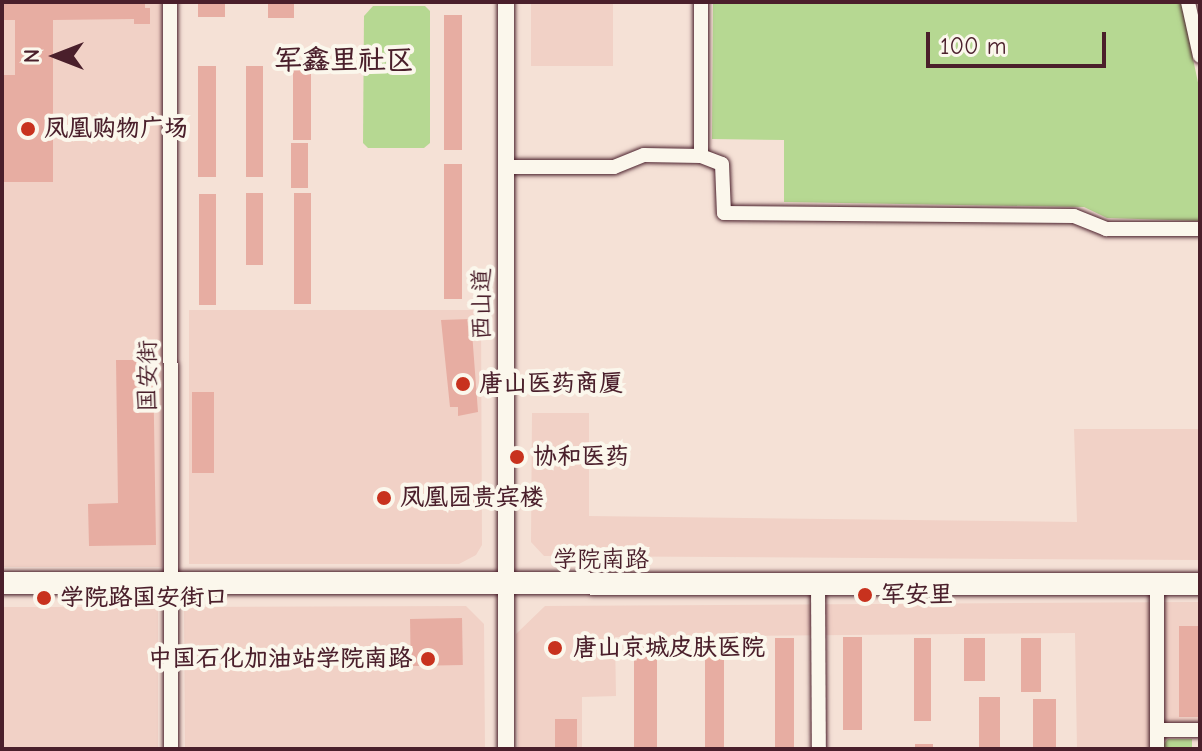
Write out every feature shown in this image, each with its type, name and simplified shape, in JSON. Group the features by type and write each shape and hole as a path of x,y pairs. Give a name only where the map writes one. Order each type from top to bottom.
{"main road":[{"name":"学院南路","path":"2,583 506,586 1200,584"}],"street":[{"name":"国安街","path":"170,2 179,749"},
{"name":"国安街","path":"171,749 179,2"},
{"name":"西山道","path":"506,2 506,749"},
{"path":"701,2 701,156"},
{"path":"1188,2 1200,56"},
{"path":"506,167 614,167 644,155 701,156 722,164 724,213 1074,216 1106,229 1200,229"},
{"path":"818,584 819,749"},
{"path":"1157,584 1157,749"},
{"path":"1157,730 1200,730"}],"shaded area":[{"path":"2,2 162,2 162,567 2,567"},
{"path":"531,2 613,2 613,66 531,66"},
{"path":"189,310 481,310 482,545 476,555 459,564 189,564"},
{"path":"532,413 589,413 589,516 1077,522 1074,429 1200,429 1200,560 544,556 531,542"},
{"path":"1200,602 1200,727 1152,727 1152,749 1077,749 1075,633 615,637 616,696 582,697 582,749 518,749 516,634 545,606"},
{"path":"466,606 484,624 485,749 185,749 184,607"},
{"path":"2,607 158,607 158,749 2,749"}],"green space":[{"path":"713,2 1181,2 1200,92 1200,221 1107,218 1084,207 784,202 784,140 712,139"},
{"path":"373,6 425,6 430,11 430,143 424,148 368,148 363,143 364,16"},
{"path":"1168,739 1192,739 1192,749 1160,749"}],"building":[{"name":"凤凰购物广场","path":"2,2 145,2 145,8 150,8 150,24 134,24 134,19 53,20 53,182 2,182 2,75 15,75 15,20 2,20"},
{"path":"198,2 225,2 225,17 198,17"},
{"path":"268,2 294,2 294,18 268,18"},
{"path":"444,15 462,15 462,150 444,150"},
{"path":"198,66 216,66 216,177 198,177"},
{"path":"246,66 263,66 263,177 246,177"},
{"path":"293,66 311,66 311,140 293,140"},
{"path":"291,143 308,143 308,188 291,188"},
{"path":"444,164 462,164 462,299 444,299"},
{"path":"246,193 263,193 263,265 246,265"},
{"path":"294,193 311,193 311,304 294,304"},
{"path":"199,194 216,194 216,305 199,305"},
{"name":"唐山医药商厦","path":"471,319 478,412 458,416 458,407 450,407 441,320"},
{"path":"116,360 153,360 156,545 89,546 88,504 118,503"},
{"path":"192,392 214,392 214,473 192,473"},
{"path":"462,618 463,665 411,666 410,619"},
{"path":"1179,626 1200,626 1200,717 1179,717"},
{"path":"843,637 862,637 862,730 843,730"},
{"path":"634,638 657,638 657,749 634,749"},
{"path":"775,638 794,638 794,748 775,748"},
{"path":"914,638 931,638 931,721 914,721"},
{"path":"964,638 985,638 985,681 964,681"},
{"path":"1021,638 1041,638 1041,692 1021,692"},
{"path":"705,640 724,640 724,749 705,749"},
{"path":"979,697 1000,697 1000,749 979,749"},
{"path":"1033,699 1056,699 1056,749 1033,749"},
{"path":"555,719 577,719 577,749 555,749"},
{"path":"915,744 933,744 933,749 915,749"}],"place":[{"name":"凤凰购物广场","path":"28,129"},
{"name":"唐山医药商厦","path":"463,384"},
{"name":"协和医药","path":"517,457"},
{"name":"凤凰园贵宾楼","path":"384,498"},
{"name":"军安里","path":"865,595"},
{"name":"学院路国安街口","path":"44,598"},
{"name":"唐山京城皮肤医院","path":"555,648"},
{"name":"中国石化加油站学院南路","path":"428,659"}],"district":[{"name":"军鑫里社区","path":"344,60"}]}
